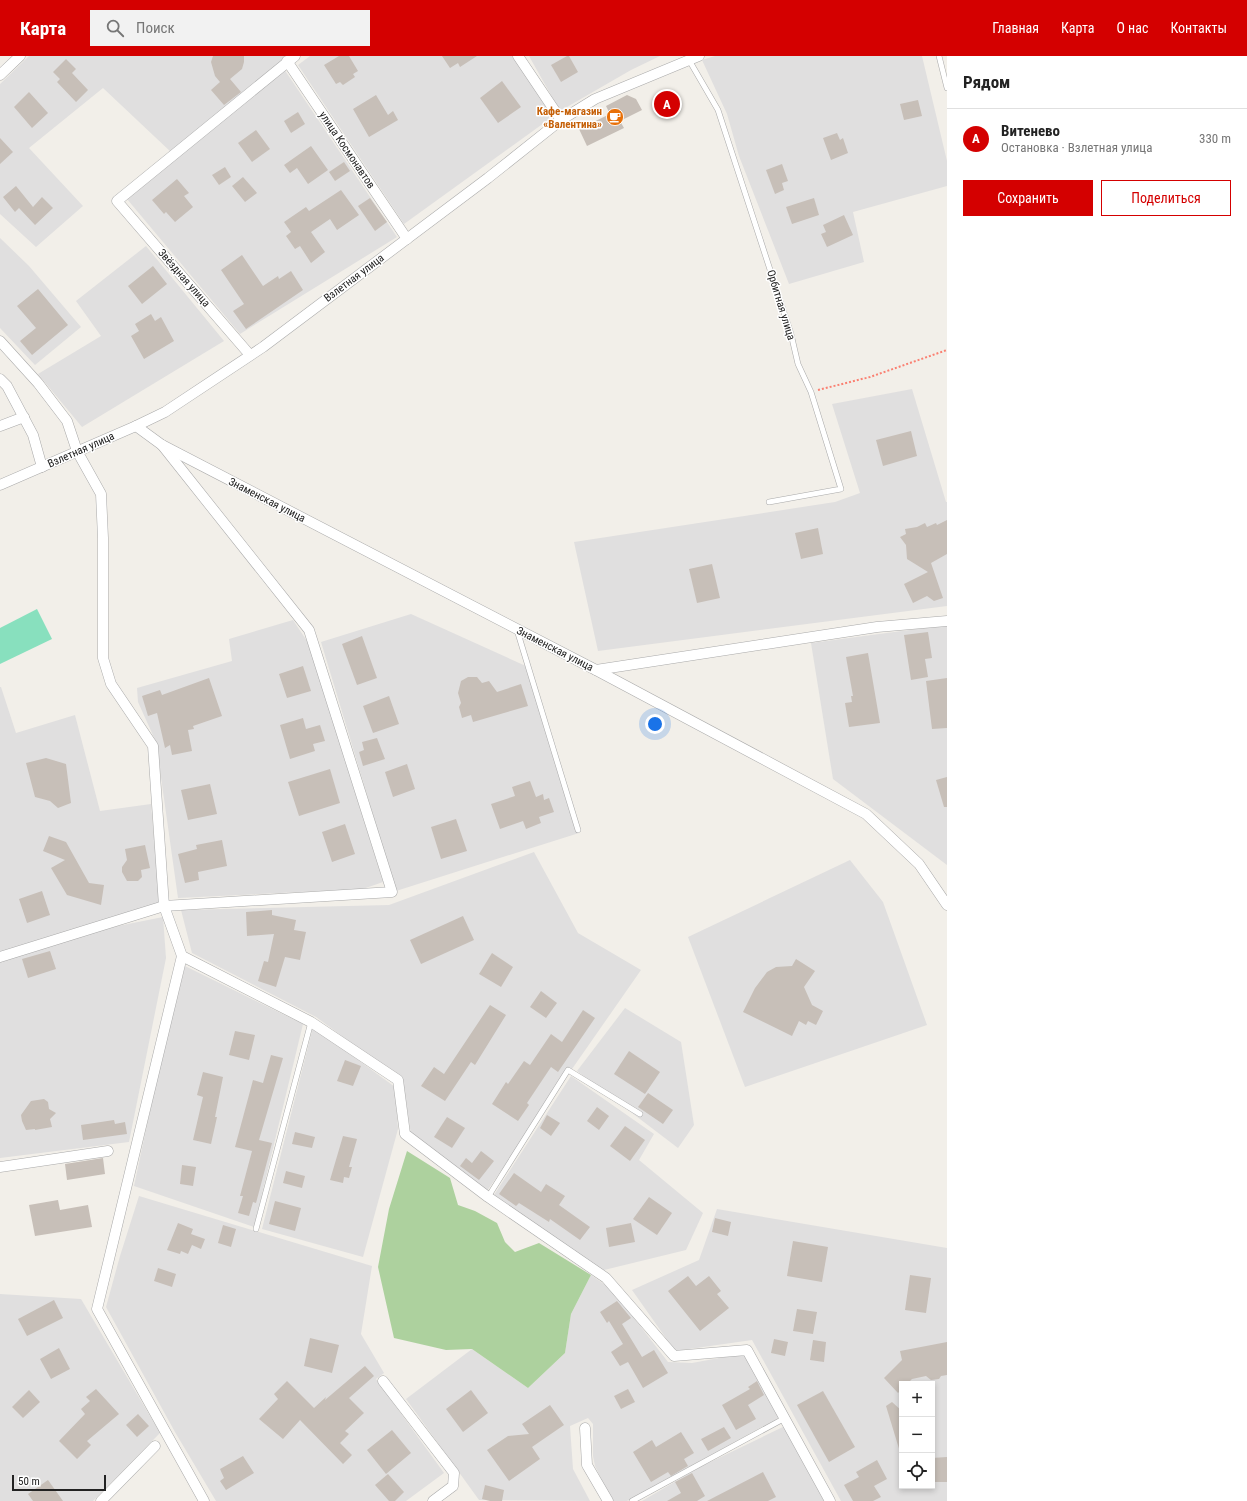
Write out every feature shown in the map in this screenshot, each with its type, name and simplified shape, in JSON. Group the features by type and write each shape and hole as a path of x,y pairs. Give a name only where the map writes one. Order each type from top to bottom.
{"street":[{"path":"0,75 20,56"},
{"path":"518,56 561,120"},
{"name":"Взлетная улица","path":"0,485 165,412 250,355 407,239 561,120 595,100 692,57"},
{"name":"Звёздная улица","path":"250,355 117,201 291,59"},
{"name":"улица Космонавтов","path":"291,59 407,239"},
{"path":"0,341 38,383 67,421 77,451 101,494 103,538 103,658 111,684 153,746 164,906 182,956 97,1309 204,1501"},
{"path":"0,379 6,386 33,435 42,467"},
{"path":"0,426 24,417"},
{"name":"Знаменская улица","path":"136,426 162,445 596,670 866,814 919,864 942,890 947,905"},
{"path":"0,957 164,906 392,892 309,630 162,445"},
{"path":"596,670 878,627 947,621"},
{"path":"182,956 310,1022 398,1080 405,1134 488,1197 606,1278 674,1356 747,1350 830,1501"},
{"path":"0,1167 108,1151"},
{"path":"383,1381 454,1473 453,1486 433,1501"},
{"path":"585,1428 587,1465 608,1501"},
{"path":"101,1501 155,1446"}],"lane":[{"path":"939,56 947,88"},
{"name":"Орбитная улица","path":"692,57 718,110 791,334 798,364 811,392 841,489 768,502"},
{"path":"517,629 578,830"},
{"path":"256,1229 310,1022"},
{"path":"488,1197 568,1070 640,1114"},
{"path":"632,1501 785,1418"}],"path":[{"path":"811,392 870,377 947,350"}],"shaded area":[{"path":"29,56 291,56 172,153 103,88 29,148 83,206 36,247 0,214 0,84"},
{"path":"310,56 512,56 555,115 404,224 298,65"},
{"path":"529,56 660,56 631,70 560,111"},
{"path":"715,56 922,56 947,161 947,186 853,212 864,262 789,284 739,156 727,114 702,60"},
{"path":"284,69 397,237 240,334 127,199"},
{"path":"0,238 29,266 81,327 35,365 0,328"},
{"path":"146,246 224,341 82,427 38,374 101,336 76,301"},
{"path":"912,389 947,502 947,606 598,651 574,542 835,502 860,493 832,404"},
{"path":"411,614 528,667 579,833 396,891 321,642"},
{"path":"293,620 309,644 383,882 363,889 178,898 156,742 138,702 137,688 232,661 229,639"},
{"path":"947,625 947,865 833,779 811,643"},
{"path":"0,687 16,733 75,715 100,811 151,804 160,903 0,953"},
{"path":"534,852 578,933 641,970 487,1191 411,1135 403,1081 316,1017 192,953 181,910 389,905"},
{"path":"850,860 883,902 927,1025 745,1087 688,937"},
{"path":"163,917 166,958 129,1142 0,1158 0,961 93,931"},
{"path":"185,966 303,1024 254,1227 134,1186 158,1073"},
{"path":"625,1008 681,1042 694,1125 678,1148 577,1071"},
{"path":"313,1027 395,1087 398,1129 363,1257 262,1229"},
{"path":"571,1076 654,1134 639,1160 703,1213 686,1250 600,1271 494,1195"},
{"path":"139,1196 372,1266 361,1334 384,1373 376,1379 444,1473 406,1501 216,1501 175,1432 106,1307"},
{"path":"717,1209 947,1248 947,1501 841,1501 752,1340 675,1351 632,1290 699,1260"},
{"path":"591,1275 618,1294 634,1318 668,1362 692,1363 746,1353 782,1416 627,1501 612,1501 595,1466 593,1456 593,1424 588,1418 570,1426 573,1469 590,1501 479,1500 406,1399 472,1349 528,1388 565,1353 571,1314"},
{"path":"0,1294 81,1299 160,1433 93,1501 0,1501"},
{"path":"785,1426 824,1501 642,1501 700,1467"}],"green space":[{"path":"37,609 52,639 0,664 0,628"},
{"path":"407,1151 450,1178 458,1205 475,1211 497,1223 505,1242 515,1252 539,1243 591,1275 571,1314 565,1353 528,1388 472,1349 446,1350 394,1338 378,1267 389,1209"}],"building":[{"path":"213,56 244,56 242,69 230,79 241,92 224,105 211,90 220,82 215,76 211,62"},
{"path":"339,56 349,56 358,71 353,74 355,77 343,85 340,82 336,84 324,65"},
{"path":"442,56 477,56 460,67 458,63 450,68"},
{"path":"569,56 578,72 561,82 551,65"},
{"path":"66,59 76,69 72,73 88,90 76,102 57,82 60,79 53,72"},
{"path":"502,81 521,107 498,123 480,98"},
{"path":"29,92 48,113 32,128 14,107"},
{"path":"376,95 388,115 393,111 398,120 369,137 353,109"},
{"name":"Кафе-магазин «Валентина»","path":"627,95 636,99 642,110 620,121 624,128 587,146 579,129 610,114 606,106"},
{"path":"918,100 922,116 904,120 900,104"},
{"path":"298,112 305,124 291,133 284,121"},
{"path":"256,130 270,149 252,162 238,143"},
{"path":"837,133 840,140 843,138 848,153 831,160 823,138"},
{"path":"0,138 13,152 0,164"},
{"path":"311,146 328,170 308,184 297,168 290,173 284,165"},
{"path":"344,162 350,171 335,181 329,172"},
{"path":"782,164 788,181 782,183 784,190 775,194 766,170"},
{"path":"225,167 231,177 219,185 212,175"},
{"path":"243,177 257,193 245,202 232,186"},
{"path":"177,179 189,193 184,196 193,207 175,222 166,212 164,214 152,200"},
{"path":"16,186 33,207 42,197 53,208 35,225 19,208 15,212 3,197"},
{"path":"341,190 359,215 337,230 330,219 311,232 325,252 311,263 300,246 295,249 286,236 291,232 284,222 306,207 309,211"},
{"path":"370,198 387,222 375,231 358,206"},
{"path":"814,198 819,215 792,224 786,207"},
{"path":"844,215 853,235 827,247 821,234 826,232 823,225"},
{"path":"242,255 263,286 278,276 279,279 291,271 303,290 246,329 233,311 244,304 221,270"},
{"path":"153,266 167,284 142,304 128,286"},
{"path":"38,289 68,325 32,355 20,341 36,328 17,306"},
{"path":"151,314 155,321 161,317 174,341 144,359 131,336 139,331 135,324"},
{"path":"911,431 917,456 883,466 876,440"},
{"path":"947,520 947,554 931,563 943,598 934,601 927,596 913,603 904,584 928,572 907,559 906,545 900,537 906,534 905,529 917,527 925,523 927,527 936,523 937,525"},
{"path":"818,528 823,554 801,559 795,533"},
{"path":"712,564 720,598 697,603 689,569"},
{"path":"928,632 932,658 925,659 928,677 911,680 904,635"},
{"path":"362,636 377,678 357,685 342,644"},
{"path":"868,653 880,723 849,727 845,703 852,702 851,696 853,696 846,657"},
{"path":"303,666 311,691 287,698 279,674"},
{"path":"468,677 477,677 482,683 489,681 497,692 521,684 528,706 473,722 471,715 462,718 459,707 461,703 458,693 461,681"},
{"path":"209,678 222,716 193,726 194,729 188,730 192,751 172,755 170,745 165,748 157,713 148,716 142,696 160,690 162,695"},
{"path":"947,678 947,728 932,729 926,681"},
{"path":"389,696 399,724 373,733 363,706"},
{"path":"303,718 306,729 320,725 325,741 313,744 315,751 290,759 280,725"},
{"path":"377,738 385,759 363,766 359,752 364,750 362,742"},
{"path":"46,758 66,764 71,803 58,808 50,801 35,797 26,763"},
{"path":"407,764 415,789 393,797 385,772"},
{"path":"330,769 340,803 299,816 288,782"},
{"path":"947,777 947,807 944,807 936,780"},
{"path":"530,781 536,797 543,794 544,800 549,798 554,812 539,817 541,823 526,829 523,821 500,829 491,804 515,796 512,787"},
{"path":"210,784 217,814 188,820 181,790"},
{"path":"456,819 467,851 441,859 431,827"},
{"path":"345,824 355,854 332,862 322,832"},
{"path":"49,836 66,842 89,883 104,885 101,905 67,895 51,868 65,860 43,851"},
{"path":"222,840 227,866 198,872 199,880 185,883 178,854 197,849 196,845"},
{"path":"145,845 150,868 141,870 142,877 138,881 127,881 122,872 122,867 127,860 125,849"},
{"path":"42,891 50,915 27,923 19,899"},
{"path":"272,910 272,915 296,920 294,930 306,932 300,960 285,957 276,987 258,981 264,961 268,962 274,934 247,936 246,912"},
{"path":"463,916 474,940 421,964 410,940"},
{"path":"50,951 56,969 28,978 22,959"},
{"path":"492,953 513,967 501,987 479,974"},
{"path":"796,959 815,971 804,987 812,1005 823,1011 816,1025 808,1021 806,1025 799,1021 792,1036 743,1012 755,988 767,972 776,967 792,966"},
{"path":"541,991 557,1003 546,1018 530,1007"},
{"path":"490,1005 506,1015 475,1065 471,1062 445,1101 421,1086 434,1067 444,1074"},
{"path":"583,1010 595,1018 558,1072 551,1067 527,1103 529,1105 518,1121 492,1104 506,1082 508,1084 524,1061 530,1065 551,1034 562,1042"},
{"path":"235,1031 255,1035 249,1060 229,1055"},
{"path":"629,1051 660,1072 645,1094 614,1074"},
{"path":"271,1055 283,1058 259,1140 272,1143 256,1203 253,1202 249,1216 238,1213 243,1196 240,1196 252,1151 235,1147 253,1080 263,1083"},
{"path":"345,1060 361,1066 353,1086 337,1081"},
{"path":"203,1072 223,1077 211,1144 193,1140 203,1097 197,1095"},
{"path":"648,1093 673,1110 663,1124 638,1107"},
{"path":"44,1099 48,1102 49,1109 56,1113 50,1119 52,1127 26,1130 21,1115 31,1101"},
{"path":"597,1107 609,1116 599,1130 587,1121"},
{"path":"547,1115 560,1123 551,1136 540,1128"},
{"path":"447,1117 465,1128 452,1148 434,1137"},
{"path":"114,1120 115,1124 125,1122 127,1134 83,1140 81,1125"},
{"path":"625,1126 645,1140 630,1161 610,1146"},
{"path":"295,1132 315,1137 312,1148 292,1144"},
{"path":"343,1136 357,1139 349,1167 352,1167 349,1178 344,1177 343,1183 330,1180"},
{"path":"481,1151 494,1161 479,1180 460,1166 466,1158 472,1163"},
{"path":"103,1158 105,1174 67,1180 65,1164"},
{"path":"182,1165 196,1167 193,1186 180,1184"},
{"path":"286,1171 305,1176 302,1188 283,1183"},
{"path":"514,1173 541,1192 546,1184 565,1196 559,1205 590,1227 580,1240 550,1219 549,1222 519,1203 516,1206 499,1194"},
{"path":"649,1197 672,1213 657,1235 633,1219"},
{"path":"58,1200 60,1210 88,1205 92,1227 35,1236 29,1205"},
{"path":"275,1201 301,1208 295,1231 269,1224"},
{"path":"715,1218 731,1222 728,1236 712,1232"},
{"path":"178,1223 193,1229 191,1234 205,1239 201,1249 192,1245 188,1254 181,1251 180,1254 167,1250"},
{"path":"631,1223 635,1242 609,1247 606,1228"},
{"path":"223,1225 236,1229 231,1247 218,1243"},
{"path":"793,1241 828,1247 822,1282 787,1276"},
{"path":"158,1268 176,1274 172,1287 154,1281"},
{"path":"910,1275 931,1278 926,1313 905,1310"},
{"path":"688,1276 696,1286 709,1276 721,1291 717,1294 729,1308 700,1331 668,1291"},
{"path":"54,1300 63,1318 27,1336 18,1319"},
{"path":"617,1301 631,1318 622,1324 642,1357 654,1350 668,1373 643,1388 628,1362 620,1366 611,1352 623,1344 609,1321 607,1323 600,1312"},
{"path":"797,1309 817,1312 813,1334 793,1331"},
{"path":"310,1338 339,1345 332,1373 304,1366"},
{"path":"774,1339 788,1342 785,1356 771,1353"},
{"path":"813,1340 826,1342 824,1362 810,1360"},
{"path":"947,1342 947,1375 941,1376 939,1379 931,1380 926,1376 912,1379 910,1381 899,1381 898,1393 884,1378 902,1360 900,1351"},
{"path":"59,1348 70,1369 51,1379 40,1359"},
{"path":"365,1366 374,1376 349,1398 364,1413 345,1431 349,1434 340,1443 352,1455 343,1464 300,1420 283,1439 259,1419 278,1399 274,1394 287,1381 314,1408"},
{"path":"757,1381 764,1395 748,1405 756,1419 736,1430 722,1405 750,1389 748,1387"},
{"path":"96,1389 119,1414 87,1441 91,1445 77,1459 59,1441 85,1414 81,1409 90,1401 86,1397"},
{"path":"628,1389 635,1402 621,1409 614,1396"},
{"path":"29,1390 40,1402 23,1418 12,1407"},
{"path":"471,1390 488,1413 463,1432 446,1409"},
{"path":"823,1391 855,1447 829,1462 797,1405"},
{"path":"892,1402 899,1408 899,1449 886,1406"},
{"path":"550,1405 564,1425 532,1447 540,1459 509,1481 487,1450 508,1436 529,1434 522,1424"},
{"path":"138,1414 149,1426 137,1437 126,1425"},
{"path":"724,1427 731,1438 708,1451 701,1439"},
{"path":"392,1430 411,1453 386,1474 367,1450"},
{"path":"681,1432 694,1453 684,1459 688,1466 671,1476 668,1472 651,1482 633,1452 652,1440 656,1447"},
{"path":"243,1456 254,1473 226,1490 220,1481 224,1478 220,1469"},
{"path":"947,1457 947,1482 935,1482 935,1458"},
{"path":"877,1460 887,1479 874,1486 881,1497 873,1501 853,1501 844,1485 859,1477 856,1472"},
{"path":"763,1472 776,1497 768,1501 707,1501"},
{"path":"692,1473 705,1496 697,1501 667,1501 681,1493 675,1482"},
{"path":"388,1474 404,1492 395,1501 389,1501 375,1485"},
{"path":"48,1480 63,1501 33,1501 28,1494"},
{"path":"485,1485 504,1490 502,1501 482,1499"}],"place":[{"name":"Витенево","path":"667,104"},
{"name":"Кафе-магазин «Валентина»","path":"615,117"}]}
